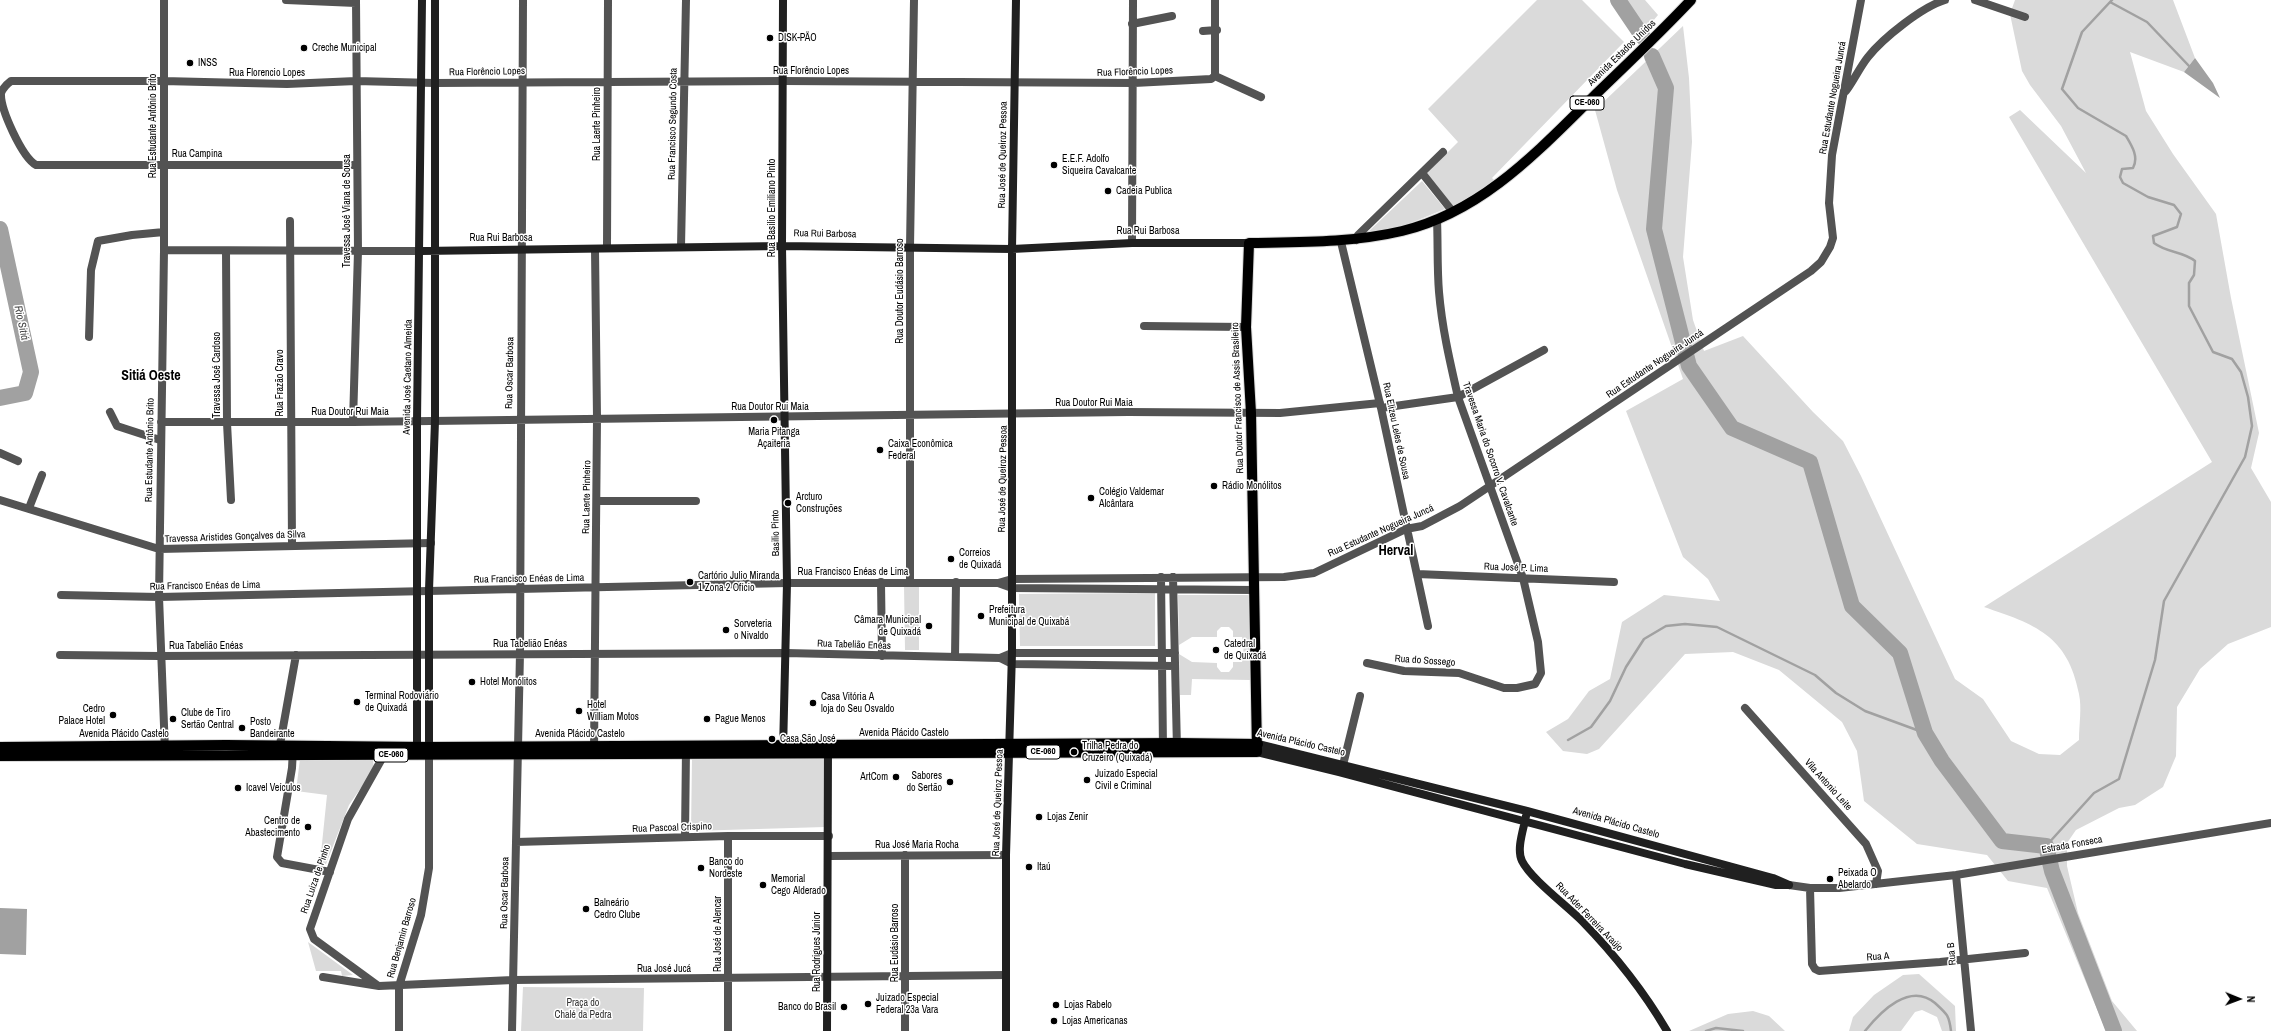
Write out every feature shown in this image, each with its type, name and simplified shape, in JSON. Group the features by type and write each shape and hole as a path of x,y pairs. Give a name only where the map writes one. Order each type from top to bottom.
{"main road":[{"name":"Avenida José Caetano Almeida","path":"417,751 417,421 421,250 422,0"},
{"path":"428,751 429,590 435,421 435,0"},
{"name":"Rua Basilio Emiliano Pinto","path":"783,0 782,246 785,416"},
{"name":"Rua José de Queiroz Pessoa","path":"1006,1031 1006,856 1012,664 1014,413 1012,249 1016,0"},
{"name":"Avenida Estados Unidos","path":"1478,200 1533,156 1691,0"},
{"name":"Rua Rui Barbosa","path":"421,250 782,246 1012,249 1132,243 1341,242 1403,231 1437,219 1478,200"},
{"name":"Rua Doutor Francisco de Assis Brasileiro","path":"1248,243 1246,327 1251,413 1257,748"},
{"name":"Basilio Pinto","path":"783,749 787,583 785,416"},
{"path":"183,745 183,756"},
{"name":"Avenida Plácido Castelo","path":"0,747 11,751 125,751 183,745 227,750 260,751 1177,747 1257,748 1411,787 1527,811 1656,847 1686,860"},
{"name":"Rua Rodrigues Júnior","path":"827,1031 829,836 828,749"},
{"name":"Avenida Plácido Castelo","path":"125,751 165,756 183,756 227,750"},
{"name":"Avenida Plácido Castelo","path":"0,756 11,751"},
{"name":"Avenida Plácido Castelo","path":"293,751 384,755 417,751"},
{"name":"Avenida Plácido Castelo","path":"1319,763 1343,765 1525,821 1653,856 1686,860 1773,878 1789,885"},
{"name":"Rua Ader Ferreira Araújo","path":"1527,811 1521,849 1521,860 1529,870 1583,922 1628,971 1667,1031"},
{"path":"1596,840 1598,830"},
{"path":"1653,856 1656,847"}],"street":[{"path":"163,0 168,0"},
{"name":"Rua Estudante Antônio Brito","path":"163,0 164,250 160,440 159,597 160,656 165,756"},
{"path":"286,0 356,1"},
{"name":"Rua Oscar Barbosa","path":"512,1031 520,653 519,589 523,0"},
{"name":"Rua Laerte Pinheiro","path":"607,248 608,0"},
{"name":"Rua Francisco Segundo Costa","path":"681,248 683,81 686,0"},
{"name":"Rua Doutor Eudásio Barroso","path":"910,582 910,247 914,0"},
{"path":"1132,243 1134,83 1132,24 1133,0"},
{"path":"1215,0 1215,76 1261,97"},
{"name":"Rua Estudante Nogueira Juncá","path":"998,583 1012,579 1255,576 1284,577 1314,573 1406,529 1422,526 1490,487 1811,271 1821,262 1830,247 1833,238 1830,183 1832,155 1861,0"},
{"path":"1844,95 1869,56 1875,50 1904,23 1935,3 1945,0"},
{"path":"1975,0 2025,17"},
{"name":"Travessa José Viana de Sousa","path":"353,422 358,251 356,1"},
{"path":"1132,24 1172,16"},
{"path":"1204,30 1216,30"},
{"name":"Rua Florêncio Lopes","path":"356,81 422,83 607,81 1134,83 1211,79 1215,76"},
{"name":"Rua Florencio Lopes","path":"36,165 26,157 17,142 2,105 1,94 4,88 11,81 163,81 287,84 356,81"},
{"path":"1356,240 1358,235 1443,152"},
{"name":"Rua Campina","path":"36,165 357,165"},
{"path":"1422,173 1453,212"},
{"name":"Travessa Maria do Socorro V. Cavalcante","path":"1437,219 1439,291 1445,339 1458,397 1523,578 1534,622 1541,666 1540,678 1535,684 1529,686"},
{"name":"Rua Frazão Cravo","path":"290,221 290,422 292,545"},
{"path":"89,338 91,270 98,241 132,235 164,232"},
{"name":"Rua Elizeu Leles de Sousa","path":"1341,242 1380,405 1428,626"},
{"name":"Rua Laerte Pinheiro","path":"594,750 598,418 595,249"},
{"name":"Rua Rui Barbosa","path":"164,250 421,250"},
{"name":"Travessa José Cardoso","path":"226,250 227,423 230,500"},
{"path":"1144,326 1246,327"},
{"name":"Rua Doutor Rui Maia","path":"161,422 353,422 598,418 911,416 1014,413 1251,413 1303,411 1458,397 1544,350"},
{"path":"110,412 116,426 160,440"},
{"path":"0,452 18,461"},
{"path":"29,508 42,475"},
{"name":"Travessa Aristides Gonçalves da Silva","path":"0,500 159,549 219,549 292,545 431,543"},
{"path":"597,501 696,501"},
{"name":"Rua José P. Lima","path":"1417,574 1614,582"},
{"path":"1162,577 1163,748"},
{"path":"1173,577 1177,747"},
{"path":"881,582 882,656"},
{"path":"955,657 956,582"},
{"name":"Rua Francisco Enéas de Lima","path":"61,595 159,597 787,583 998,583"},
{"path":"998,583 1012,588 1255,590"},
{"name":"Rua Tabelião Enéas","path":"60,655 160,656 520,653 786,653 1000,658"},
{"path":"1000,658 1012,653 1174,653"},
{"path":"279,751 296,655"},
{"path":"1000,658 1012,664 1175,666"},
{"name":"Rua do Sossego","path":"1367,663 1404,671 1459,673 1504,688 1529,686"},
{"path":"1343,765 1360,696"},
{"name":"Vila Antonio Leite","path":"1745,708 1866,844 1873,855 1878,871 1876,884"},
{"path":"685,837 686,750"},
{"path":"293,751 277,857 282,863 330,872"},
{"name":"Rua Benjamin Barroso","path":"399,1031 399,986 421,915 428,881 430,855 428,751"},
{"name":"Rua Luiza de Pinho","path":"379,986 330,952 311,934 312,923 336,850 354,805 384,755"},
{"name":"Estrada Fonseca","path":"1876,884 1956,875 2271,823"},
{"name":"Rua Pascoal Crispino","path":"516,842 728,836 829,836"},
{"name":"Rua José de Alencar","path":"728,836 728,1031"},
{"name":"Rua Eudásio Barroso","path":"905,855 905,1031"},
{"name":"Rua José Maria Rocha","path":"828,856 1006,856"},
{"name":"Rua B","path":"1956,875 1971,1031"},
{"name":"Avenida Plácido Castelo","path":"1789,885 1810,888 1876,884"},
{"name":"Rua A","path":"1810,888 1811,956 1815,969 1828,971 1963,960 2026,953"},
{"name":"Rua José Jucá","path":"323,977 379,986 399,986 513,980 1006,975"}],"green space":[{"path":"1537,0 1582,0 1624,42 1492,178 1494,180 1474,196 1454,207 1426,174 1458,142 1428,109"},
{"path":"1612,0 1645,0 1658,15 1637,40"},
{"path":"2015,0 2173,0 2195,58 2184,72 2130,52 2146,111 2173,154 2216,214 2231,298 2259,433 2251,468 2271,502 2271,627 2228,644 2200,669 2177,707 2176,756 2163,787 2135,805 2119,808 2076,830 2067,843 2067,866 2078,913 2112,1001 2137,1031 2106,1031 2047,888 2008,881 1987,855 1917,844 1864,801 1857,751 1842,722 1779,670 1733,652 1685,654 1599,749 1587,754 1563,751 1546,732 1568,719 1589,691 1610,679 1622,622 1664,595 1720,601 1708,579 1683,557 1626,411 1683,379 1617,190 1595,110 1683,26 1689,78 1692,142 1683,257 1693,320 1704,351 1743,336 1813,412 1843,441 1861,476 1955,679 1983,699 2011,741 2039,754 2060,755 2079,740 2080,699 2074,674 2067,658 2057,645 2033,626 1984,607 2212,462 2009,117 2020,110 2086,173 2061,126 2030,85 2022,71 2010,14"},
{"path":"1422,181 1445,209 1401,227 1368,232"},
{"path":"904,585 919,585 919,650 905,650"},
{"path":"1155,593 1155,646 1020,646 1019,594"},
{"path":"1178,595 1250,595 1250,680 1192,679 1191,695 1180,695 1179,654 1192,662 1217,663 1217,667 1221,672 1229,672 1233,667 1233,662 1242,662 1244,645 1242,637 1233,637 1233,631 1229,627 1221,627 1217,631 1217,637 1192,637 1179,645"},
{"path":"692,758 825,758 825,827 691,831"},
{"path":"300,759 373,760 374,769 349,805 326,864 320,863 327,795 296,791"},
{"path":"308,942 353,975 342,976 341,971 316,971"},
{"path":"1919,974 1955,1006 1956,1031 1942,1031 1937,1017 1922,1010 1915,1012 1901,1031 1849,1031 1853,1017 1874,995 1903,975"},
{"name":"Praça do Chalé da Pedra","path":"523,987 644,988 643,1031 521,1031"},
{"path":"1753,1011 1769,1016 1785,1031 1689,1031 1728,1014"}],"shaded area":[{"path":"2195,58 2213,83 2220,98 2184,72"},
{"path":"0,908 27,909 26,955 0,954"}],"waterway":[{"path":"1618,0 1643,37"},
{"path":"2046,846 2094,793 2119,779 2155,660 2164,601 2245,457 2252,426 2248,397 2241,372 2232,359 2213,352 2189,306 2189,283 2194,275 2195,261 2185,255 2164,249 2154,243 2153,236 2177,227 2181,214 2174,205 2148,197 2123,183 2120,177 2122,169 2133,168 2135,164 2134,152 2126,136 2078,108 2062,89 2082,32 2112,0"},
{"path":"2110,2 2147,22 2190,67"},
{"path":"1652,56 1666,88 1654,229 1689,366 1732,428 1810,462 1852,606 1900,653 1925,733 1942,761 2002,841 2046,846 2052,871 2114,1031"},
{"name":"Rio Sitiá","path":"0,229 31,372 25,393 0,398"},
{"path":"1568,740 1591,727 1610,701 1626,667 1644,639 1666,626 1685,624 1717,627 1815,675 1836,693 1865,711 1925,733"},
{"path":"1865,1031 1879,1015 1888,1008 1906,997 1916,996 1925,997 1935,1003 1947,1015 1951,1031"},
{"path":"1706,1031 1716,1028 1743,1031"}],"place":[{"name":"DISK-PÃO","path":"770,38"},
{"name":"Creche Municipal","path":"304,48"},
{"name":"INSS","path":"190,63"},
{"name":"E.E.F. Adolfo Siqueira Cavalcante","path":"1054,165"},
{"name":"Cadeia Publica","path":"1108,191"},
{"name":"Maria Pitanga Açaiteria","path":"774,420"},
{"name":"Caixa Econômica Federal","path":"880,450"},
{"name":"Rádio Monólitos","path":"1214,486"},
{"name":"Colégio Valdemar Alcântara","path":"1091,498"},
{"name":"Arcturo Construções","path":"788,503"},
{"name":"Correios de Quixadá","path":"951,559"},
{"name":"Cartório Julio Miranda 1 Zona 2 Ofício","path":"690,582"},
{"name":"Prefeitura Municipal de Quixabá","path":"981,616"},
{"name":"Câmara Municipal de Quixadá","path":"929,626"},
{"name":"Sorveteria o Nivaldo","path":"726,630"},
{"name":"Catedral de Quixadá","path":"1216,650"},
{"name":"Hotel Monólitos","path":"472,682"},
{"name":"Terminal Rodoviário de Quixadá","path":"357,702"},
{"name":"Casa Vitória A loja do Seu Osvaldo","path":"813,703"},
{"name":"Hotel William Motos","path":"579,711"},
{"name":"Cedro Palace Hotel","path":"113,715"},
{"name":"Clube de Tiro Sertão Central","path":"173,719"},
{"name":"Pague Menos","path":"707,719"},
{"name":"Posto Bandeirante","path":"242,728"},
{"name":"Casa São José","path":"772,739"},
{"name":"Trilha Pedra do Cruzeiro (Quixadá)","path":"1074,752"},
{"name":"ArtCom","path":"896,777"},
{"name":"Juizado Especial Civil e Criminal","path":"1087,780"},
{"name":"Sabores do Sertão","path":"950,782"},
{"name":"Icavel Veículos","path":"238,788"},
{"name":"Lojas Zenir","path":"1039,817"},
{"name":"Centro de Abastecimento","path":"308,827"},
{"name":"Itaú","path":"1029,867"},
{"name":"Banco do Nordeste","path":"701,868"},
{"name":"Peixada O Abelardo","path":"1830,879"},
{"name":"Memorial Cego Alderado","path":"763,885"},
{"name":"Balneário Cedro Clube","path":"586,909"},
{"name":"Juizado Especial Federal 23a Vara","path":"868,1004"},
{"name":"Lojas Rabelo","path":"1056,1005"},
{"name":"Banco do Brasil","path":"844,1007"},
{"name":"Lojas Americanas","path":"1054,1021"}],"district":[{"name":"Sitiá Oeste","path":"151,376"},
{"name":"Herval","path":"1396,551"}]}
